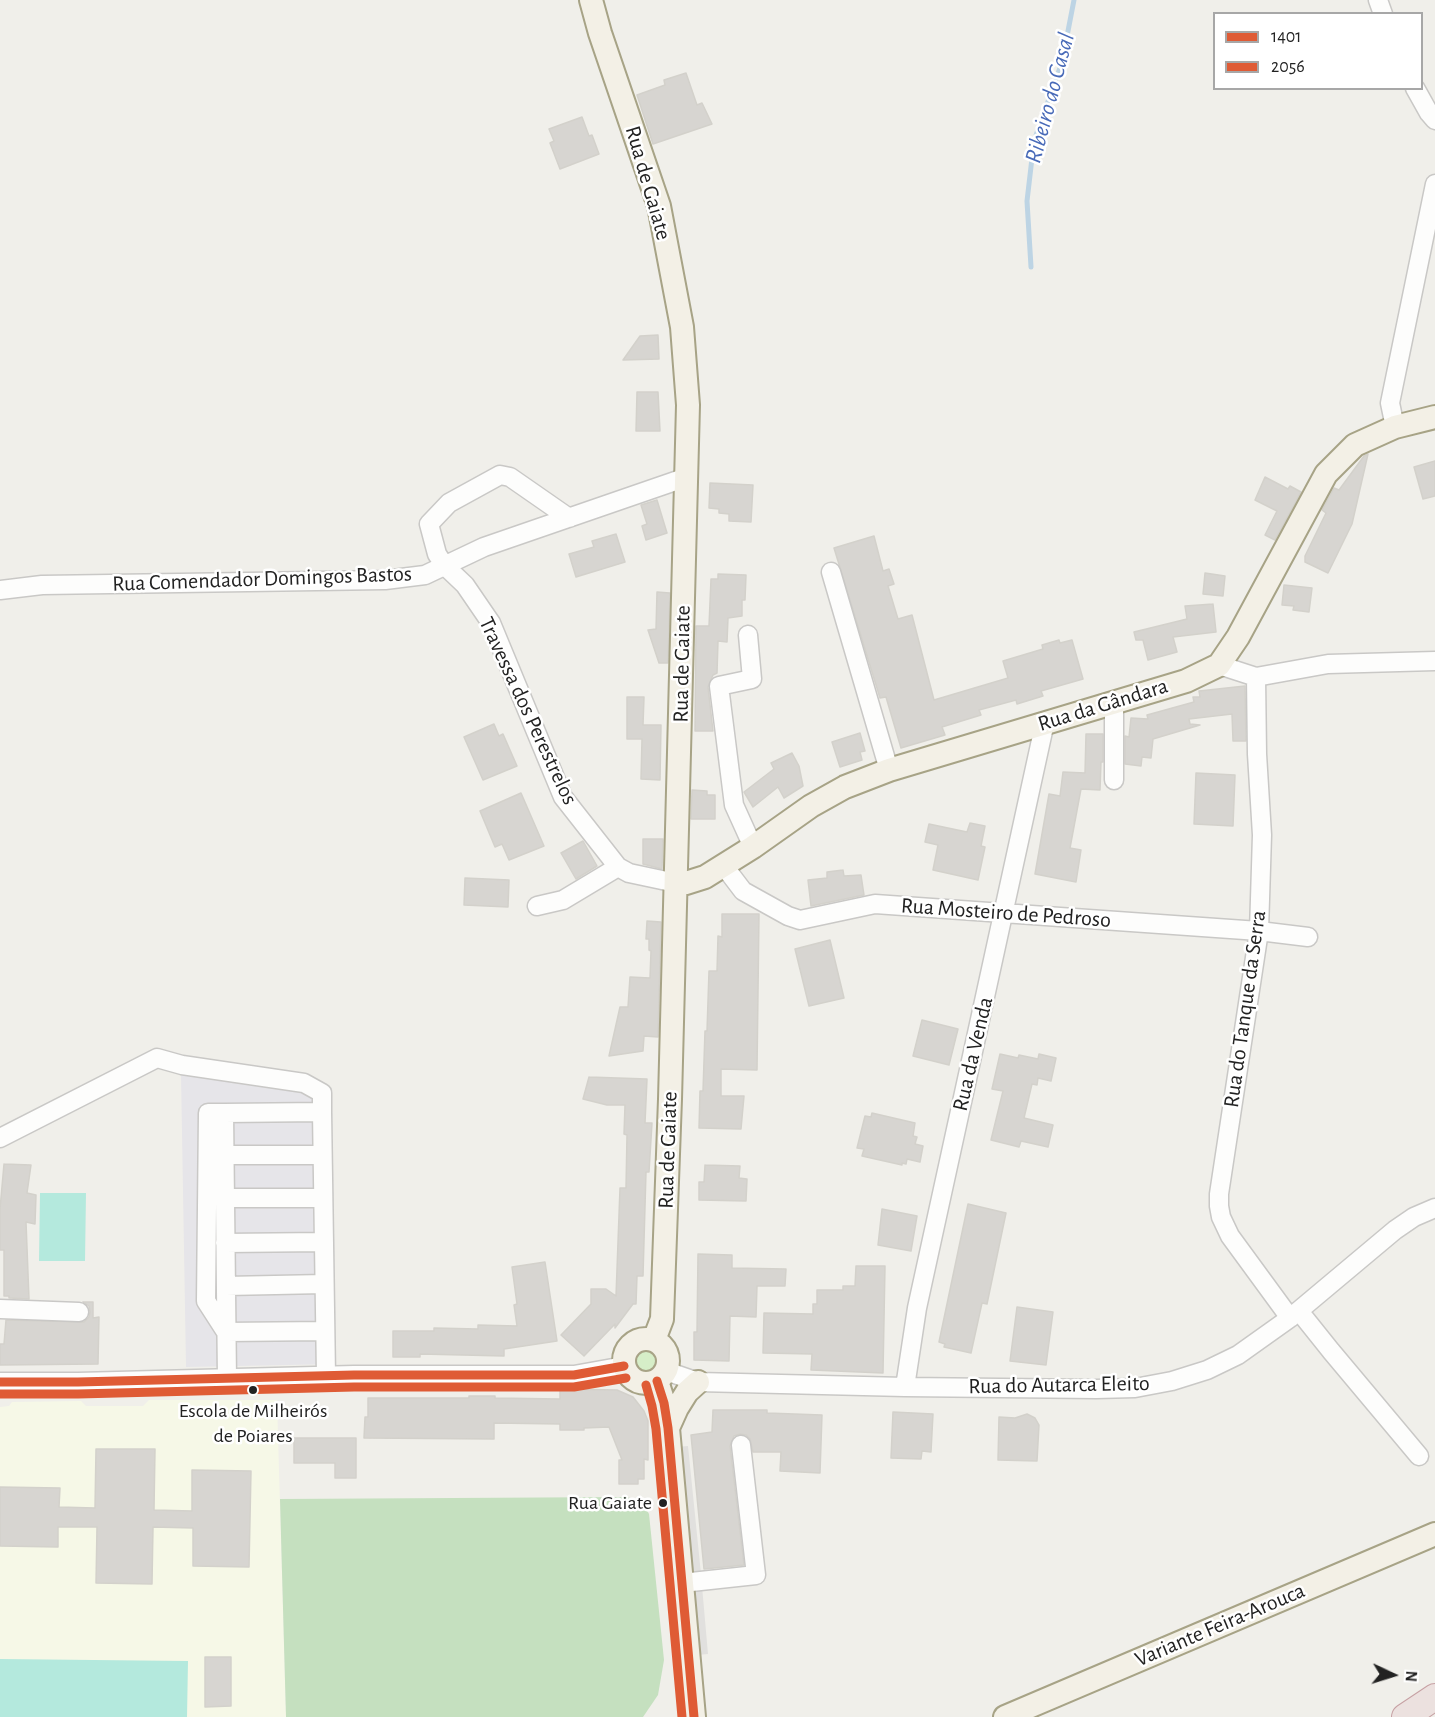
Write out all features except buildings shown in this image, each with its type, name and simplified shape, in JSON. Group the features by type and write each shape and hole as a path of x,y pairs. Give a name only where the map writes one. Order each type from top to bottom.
{"highway":[{"path":"1405,1717 1435,1697"}],"main road":[{"name":"Rua de Gaiate","path":"591,0 659,206 682,327 688,405 662,1319 654,1340"},
{"name":"Rua da Gândara","path":"676,883 686,883 705,877 811,806 845,787 889,770 1186,681 1219,664 1238,637 1326,474 1355,445 1395,427 1435,417"},
{"path":"661,1376 650,1384 636,1382 626,1373 623,1359 628,1346 640,1339 654,1340 665,1350 668,1357 661,1376 668,1428 694,1717"},
{"path":"668,1428 687,1392 698,1382"},
{"name":"Variante Feira-Arouca","path":"1005,1717 1435,1534"}],"street":[{"path":"1416,90 1435,120"},
{"path":"1395,427 1390,403 1435,184"},
{"path":"444,565 436,554 429,524 449,503 500,475 510,477 569,518"},
{"name":"Rua Comendador Domingos Bastos","path":"0,590 42,585 385,580 425,575 484,547 687,477"},
{"name":"Travessa dos Perestrelos","path":"444,565 465,585 491,622 563,797 618,867"},
{"path":"831,572 889,770"},
{"path":"748,635 752,679 719,686 734,805 753,847"},
{"path":"1219,664 1257,677 1328,664 1435,661"},
{"name":"Rua do Tanque da Serra","path":"1257,677 1257,754 1262,835 1259,932 1219,1206 1224,1226 1230,1236 1294,1314 1331,1352 1419,1456"},
{"path":"1114,701 1114,780"},
{"name":"Rua da Venda","path":"905,1387 917,1308 1005,914 1045,722"},
{"name":"Rua Mosteiro de Pedroso","path":"724,866 743,891 788,916 800,920 875,904 1308,937"},
{"path":"537,906 563,900 618,867 629,873 676,883"},
{"path":"0,1138 157,1058 182,1065 304,1083 322,1093 326,1376"},
{"path":"226,1332 206,1301 208,1113 322,1112"},
{"path":"224,1113 227,1378"},
{"path":"224,1155 322,1155"},
{"path":"225,1198 323,1198"},
{"name":"Rua do Autarca Eleito","path":"661,1376 698,1382 1096,1389 1144,1386 1172,1381 1207,1370 1238,1355 1294,1314 1377,1243 1414,1217 1435,1208"},
{"path":"225,1244 324,1242"},
{"path":"226,1286 324,1284"},
{"path":"0,1309 79,1312"},
{"path":"226,1332 325,1331"},
{"path":"0,1382 354,1375 574,1375 624,1366"},
{"path":"682,1583 756,1575 741,1445"}],"shaded area":[{"path":"181,1075 332,1092 336,1364 186,1367"},
{"path":"40,1193 86,1193 85,1261 39,1261"},
{"path":"149,1400 277,1400 286,1717 0,1717 0,1407 9,1406 12,1402 81,1401 86,1406 143,1406"},
{"path":"688,1446 701,1574 690,1576 677,1447"},
{"path":"702,1586 708,1654 697,1655 690,1587"},
{"path":"0,1659 188,1661 187,1717 0,1717"}],"green space":[{"path":"646,1348 656,1352 660,1362 656,1372 646,1376 636,1372 632,1362 636,1352"},
{"path":"627,1497 642,1502 649,1514 664,1660 658,1695 643,1717 286,1717 280,1499"}],"waterway":[{"name":"Ribeiro do Casal","path":"1031,267 1027,201 1034,141 1062,62 1074,0"}],"transit line":[{"name":"1401","path":"0,1382 354,1375 574,1375 624,1366"},
{"name":"2056","path":"0,1394 354,1387 574,1387 626,1378"},
{"name":"1401","path":"657,1381 664,1403 668,1428 694,1717"},
{"name":"2056","path":"646,1385 656,1429 682,1717"}],"place":[{"name":"Escola de Milheirós de Poiares","path":"253,1390"},
{"name":"Rua Gaiate","path":"663,1503"}]}
